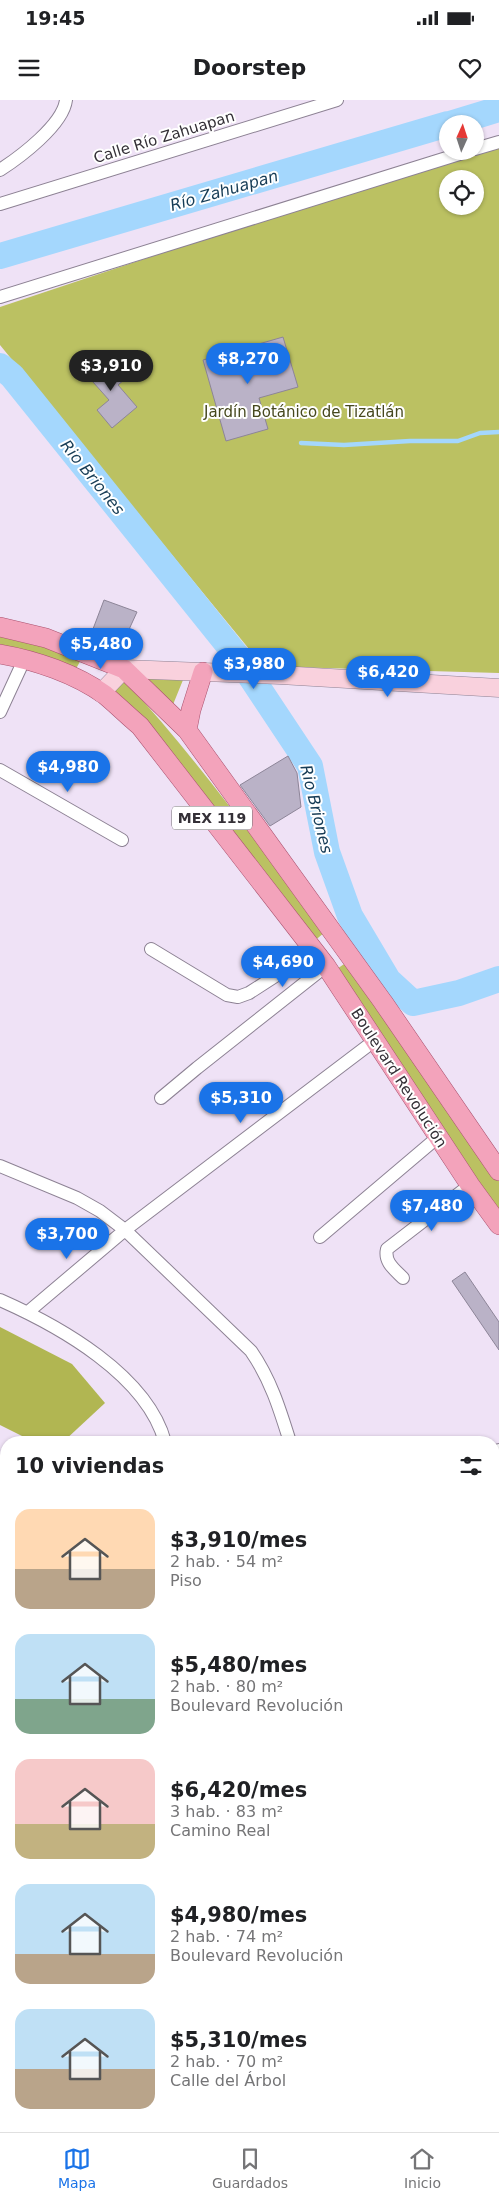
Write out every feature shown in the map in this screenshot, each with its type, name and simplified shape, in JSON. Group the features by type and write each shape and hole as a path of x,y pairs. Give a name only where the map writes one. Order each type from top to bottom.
{"main road":[{"name":"Boulevard Revolución","path":"0,627 46,638 124,669 187,730 383,1002 499,1171"},
{"name":"Boulevard Revolución","path":"0,654 24,660 72,677 101,693 140,726 326,966 470,1185 499,1225"},
{"path":"101,693 124,669 280,675 499,688"},
{"path":"187,730 194,698 203,672"}],"street":[{"path":"0,170 21,157 47,132 65,106 66,100"},
{"name":"Calle Río Zahuapan","path":"0,204 337,100"},
{"path":"484,146 499,142"},
{"path":"0,297 440,160"},
{"path":"0,712 24,660"},
{"path":"0,770 122,840"},
{"path":"151,949 227,995 238,997 249,993 314,951"},
{"path":"161,1098 196,1068 326,966"},
{"path":"28,1312 125,1230 374,1041"},
{"path":"320,1237 438,1137"},
{"path":"0,1166 78,1198 100,1211 125,1230 251,1352 264,1370 276,1398 288,1436"},
{"path":"403,1278 387,1262 386,1255 388,1249 470,1185"},
{"path":"0,1300 28,1312 88,1349 123,1377 149,1408 163,1436"}],"green space":[{"name":"Jardín Botánico de Tizatlán","path":"499,146 499,673 289,667 267,671 0,345 0,307 309,204 453,160 484,160 484,151"},
{"path":"0,633 82,658 73,674 0,645"},
{"path":"142,678 183,680 172,707"},
{"path":"124,680 177,740 325,932 312,943 110,693"},
{"path":"347,962 499,1181 499,1213 334,971"},
{"path":"0,1327 72,1364 105,1403 69,1436 22,1436 0,1425"}],"building":[{"path":"283,337 298,387 259,398 268,429 226,441 203,360"},
{"path":"105,356 125,379 118,385 137,407 112,428 97,410 109,400 85,373"},
{"path":"104,600 137,612 126,636 93,629"},
{"path":"288,756 297,773 301,807 270,826 240,785"},
{"path":"465,1272 499,1322 499,1350 452,1281"}],"waterway":[{"name":"Río Zahuapan","path":"479,115 499,109"},
{"name":"Río Zahuapan","path":"0,256 439,127"},
{"name":"Rio Briones","path":"0,366 12,376 237,656 310,766 327,852 350,916 388,980 413,1003 459,993 499,979"},
{"path":"301,443 344,445 410,441 458,441 480,433 499,432"}]}
